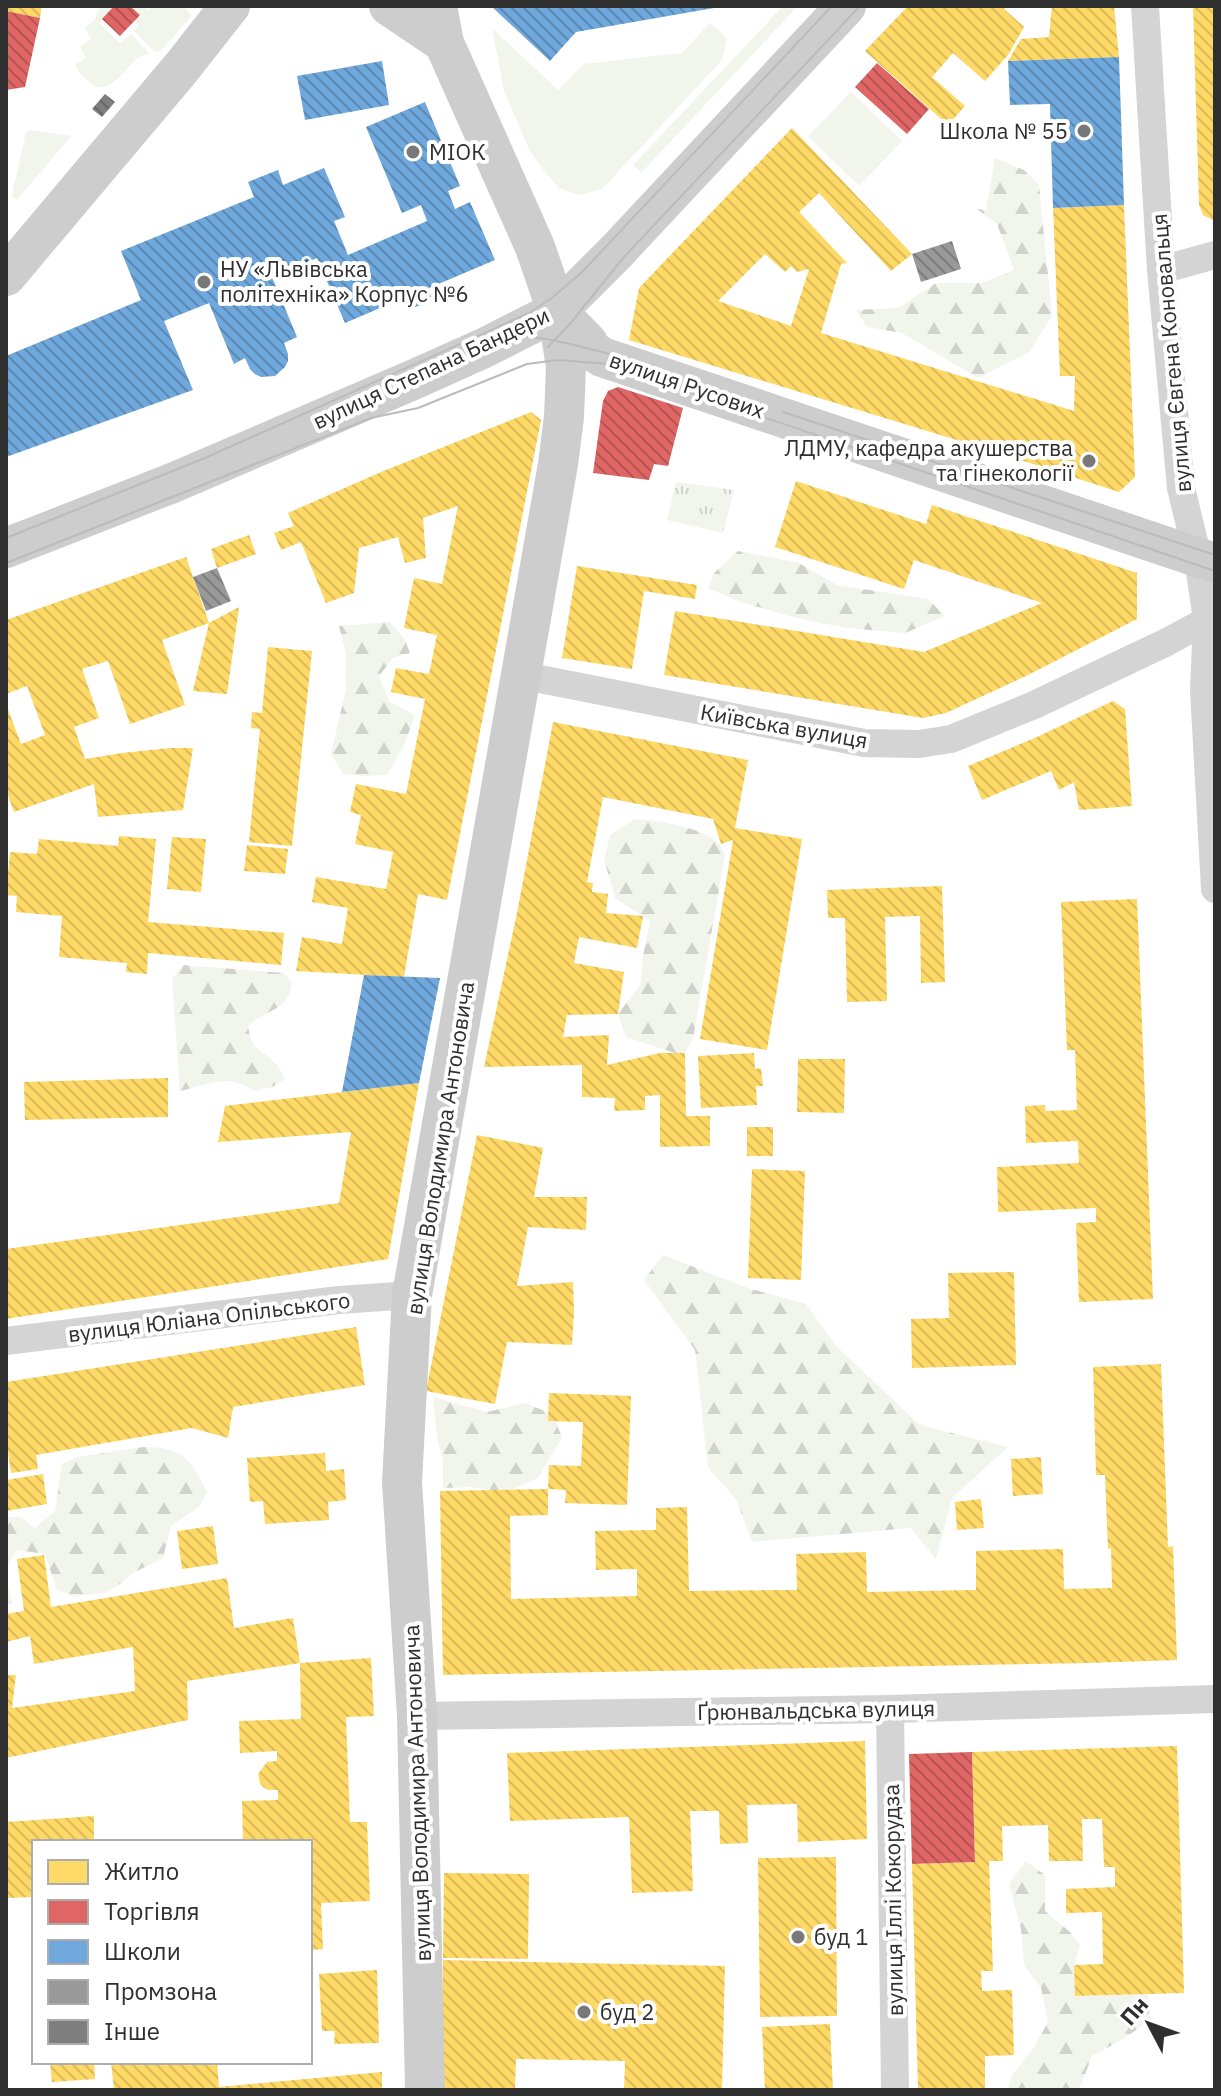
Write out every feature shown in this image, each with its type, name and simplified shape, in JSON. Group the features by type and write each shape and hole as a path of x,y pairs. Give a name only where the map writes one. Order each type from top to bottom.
{"main road":[{"path":"389,6 440,25"},
{"name":"вулиця Степана Бандери","path":"6,548 170,484 415,379 557,311 846,6"},
{"path":"6,276 182,67 235,9"},
{"name":"вулиця Володимира Антоновича","path":"425,2090 417,1716 402,1482 412,1295 548,520 564,417 566,366 557,311 535,247 440,25"},
{"name":"вулиця Русових","path":"557,311 588,343 590,349 602,357 1207,560"}],"street":[{"name":"вулиця Євгена Коновальця","path":"1145,6 1161,270 1181,488 1207,560 1211,618 1204,690 1215,889"},
{"path":"1161,270 1215,255"},
{"name":"Київська вулиця","path":"520,675 864,743 919,744 951,739 1034,705 1211,618"},
{"name":"вулиця Юліана Опільського","path":"6,1341 339,1300 412,1295"},
{"name":"Ґрюнвальдська вулиця","path":"417,1716 890,1709 1215,1699"},
{"name":"вулиця Іллі Кокорудза","path":"890,1709 895,2090"}],"green space":[{"path":"100,6 114,6 99,23 120,44 131,34 150,54 138,58 105,87 92,84 75,65 86,58 80,47 91,39 85,28 95,19"},
{"path":"130,6 145,6 149,10 152,6 182,6 192,15 161,51 155,52 134,31 138,26 134,21 139,15"},
{"path":"783,6 798,6 641,173 633,165"},
{"path":"710,23 727,38 722,60 602,189 579,195 559,188 529,149 504,91 492,28 558,90 584,64 682,53"},
{"path":"851,92 902,141 859,186 808,136"},
{"path":"26,132 71,136 17,200 13,198 13,190"},
{"path":"995,158 1024,170 1039,185 1052,316 1029,352 978,378 902,333 867,327 856,310 898,308 936,283 982,283 1014,270 997,224 977,209 986,210"},
{"path":"676,482 734,490 723,533 667,520"},
{"path":"738,551 799,563 837,585 928,599 945,616 905,633 847,628 740,602 708,588 715,572"},
{"path":"390,622 404,638 410,653 393,658 379,676 389,701 415,715 405,743 387,775 343,774 331,754 346,689 346,653 339,626"},
{"path":"635,819 667,823 711,837 725,855 693,1039 681,1055 626,1037 618,1014 641,984 650,921 615,898 604,859 610,835"},
{"path":"183,965 283,973 292,982 290,992 281,1005 248,1026 256,1048 276,1064 285,1079 272,1087 255,1091 227,1081 180,1091 172,979"},
{"path":"663,1255 748,1288 806,1304 836,1346 920,1425 1008,1447 952,1498 936,1559 911,1528 752,1542 736,1499 708,1468 695,1350 644,1280"},
{"path":"433,1397 487,1412 525,1403 552,1414 562,1437 538,1478 506,1492 471,1487 443,1488 443,1460"},
{"path":"144,1447 168,1449 184,1457 207,1492 199,1507 171,1526 163,1558 133,1573 105,1593 72,1596 57,1590 45,1554 17,1550 7,1569 12,1603 6,1604 6,1517 21,1517 35,1528 55,1511 62,1464 77,1457"},
{"path":"1026,1861 1045,1875 1045,1911 1080,1945 1074,1965 1075,1996 1148,1994 1150,2020 1092,2056 1079,2090 1007,2090 1013,2074 1033,2049 1048,2022 1041,1988 1024,1965 1021,1929 1009,1884"}],"building: Житло":[{"path":"6,6 42,6 40,18 6,11"},
{"path":"908,6 1006,6 1004,9 1024,27 1008,55 985,81 953,53 932,77 965,106 948,125 865,51"},
{"path":"1052,6 1114,6 1119,57 1008,61 1021,39 1049,37"},
{"path":"1193,6 1215,6 1215,221 1203,215 1199,205"},
{"path":"792,128 912,254 891,271 819,193 799,212 847,263 841,264 821,333 1074,411 1075,376 1060,376 1053,208 1124,205 1135,477 1119,492 629,340 639,288","holes":["765,254 785,272 791,266 797,272 809,269 791,326 718,301"]},
{"path":"531,412 541,420 447,900 418,894 404,977 296,971 302,937 342,944 348,908 312,902 316,877 386,889 393,852 355,844 361,815 350,812 356,784 406,794 425,699 391,692 396,668 429,674 437,635 404,628 414,578 442,584 458,506 423,518 426,558 405,563 398,537 359,548 354,593 326,603 301,542 281,550 274,533 294,526 288,513"},
{"path":"796,481 926,524 932,505 1137,573 1137,619 946,713 923,718 664,675 675,611 924,652 1042,603 914,560 904,589 775,547"},
{"path":"249,535 256,554 217,568 211,549"},
{"path":"186,557 209,623 162,640 185,705 130,724 108,661 82,669 99,718 74,727 85,759 193,748 183,810 98,817 94,784 14,812 6,790 6,704 21,744 45,735 27,686 6,694 6,620"},
{"path":"577,566 697,585 695,599 644,591 632,669 562,658"},
{"path":"239,607 227,694 193,691 209,623"},
{"path":"268,647 312,651 292,846 249,842 260,729 251,728 252,712 262,713"},
{"path":"1113,701 1125,709 1132,806 1079,810 1074,782 1059,790 1051,771 982,800 968,766"},
{"path":"553,722 748,760 735,828 802,839 767,1050 700,1039 733,840 721,844 713,819 603,797 587,882 593,883 592,892 608,894 606,913 643,916 637,948 579,937 574,963 624,972 618,1014 567,1015 563,1037 609,1035 607,1065 660,1053 685,1053 686,1116 710,1116 710,1146 660,1147 660,1095 645,1096 645,1110 614,1111 615,1098 582,1097 582,1065 484,1067"},
{"path":"119,836 156,839 148,922 284,933 281,965 148,953 147,974 126,972 127,963 59,957 62,916 16,912 17,896 6,895 10,852 37,854 39,839 118,846"},
{"path":"172,837 206,839 201,892 167,889"},
{"path":"247,845 288,849 285,874 244,871"},
{"path":"942,886 945,982 921,983 920,916 885,917 887,1001 847,1002 845,918 828,918 827,890"},
{"path":"1137,899 1153,1299 1079,1302 1076,1223 1096,1222 1096,1208 998,1212 997,1167 1079,1163 1078,1141 1026,1143 1025,1106 1045,1105 1045,1111 1077,1110 1075,1050 1067,1050 1061,902"},
{"path":"754,1053 755,1069 761,1068 763,1086 756,1086 757,1105 701,1108 698,1056"},
{"path":"798,1059 845,1059 844,1113 797,1112"},
{"path":"168,1078 168,1117 25,1120 24,1082"},
{"path":"419,1083 388,1259 6,1319 6,1249 339,1203 351,1132 218,1142 225,1106"},
{"path":"747,1127 773,1127 773,1156 747,1156"},
{"path":"477,1135 543,1148 534,1197 587,1197 586,1230 528,1227 517,1286 573,1282 572,1345 507,1342 495,1404 426,1391"},
{"path":"752,1169 805,1171 801,1280 748,1278"},
{"path":"1014,1272 1016,1365 912,1368 911,1319 949,1318 948,1273"},
{"path":"356,1327 365,1385 233,1407 228,1438 192,1428 36,1455 38,1469 11,1473 6,1453 6,1382"},
{"path":"1161,1364 1168,1547 1173,1546 1177,1660 443,1675 440,1491 548,1489 548,1515 510,1516 511,1599 637,1596 637,1569 596,1570 595,1531 656,1530 656,1508 687,1507 689,1591 797,1590 796,1554 866,1552 867,1592 976,1590 976,1551 1063,1549 1064,1589 1112,1588 1105,1475 1096,1475 1093,1367"},
{"path":"549,1393 631,1396 627,1505 565,1503 566,1490 548,1489 549,1465 581,1466 583,1422 548,1421"},
{"path":"325,1453 326,1471 344,1469 346,1500 328,1502 329,1520 265,1524 263,1501 250,1502 247,1458"},
{"path":"1041,1457 1043,1494 1013,1496 1011,1459"},
{"path":"43,1474 47,1504 6,1511 6,1480"},
{"path":"981,1499 984,1528 957,1530 955,1502"},
{"path":"213,1526 218,1564 182,1569 177,1531"},
{"path":"44,1555 51,1607 227,1578 234,1628 293,1618 300,1663 187,1681 188,1720 6,1758 6,1675 16,1675 12,1708 135,1691 133,1647 34,1664 30,1636 6,1642 6,1614 24,1611 17,1559"},
{"path":"371,1658 374,1716 346,1717 350,1822 367,1822 370,1901 321,1903 323,1949 312,1950 312,1840 243,1840 242,1801 278,1800 278,1790 263,1787 258,1774 267,1762 277,1761 277,1751 240,1753 239,1721 301,1719 300,1663"},
{"path":"865,1741 867,1839 798,1842 797,1804 747,1805 748,1843 720,1844 719,1811 690,1811 693,1891 632,1893 629,1817 510,1821 507,1753"},
{"path":"1177,1746 1184,1993 1075,1996 1074,1965 1103,1964 1102,1912 1066,1913 1066,1889 1115,1887 1115,1867 1104,1867 1102,1819 1082,1819 1083,1861 1049,1861 1048,1825 1002,1826 1003,1861 989,1861 993,1971 981,1971 982,1991 1012,1990 1014,2055 985,2056 985,2090 918,2090 912,1864 975,1862 972,1752"},
{"path":"94,1816 94,1840 32,1840 32,1897 6,1898 6,1822"},
{"name":"буд 1","path":"836,1857 837,2016 760,2017 758,1858"},
{"path":"444,1873 529,1874 528,1959 443,1958"},
{"name":"буд 2","path":"443,1960 725,1966 722,2090 624,2090 625,2061 516,2059 515,2090 443,2090"},
{"path":"377,1970 379,2043 334,2044 335,2031 322,2031 319,1974"},
{"path":"830,2024 833,2090 765,2090 762,2027"},
{"path":"50,2064 94,2064 95,2079 52,2082"},
{"path":"111,2064 217,2064 219,2087 382,2072 382,2090 114,2090"}],"building: Торгівля":[{"path":"114,6 130,6 140,15 120,36 102,19"},
{"path":"6,11 40,18 25,87 6,90"},
{"path":"877,63 929,109 907,134 855,87"},
{"path":"618,387 683,408 668,466 654,464 649,480 593,473 603,401 608,391"},
{"path":"972,1752 975,1862 912,1864 909,1754"}],"building: Школи":[{"path":"491,6 714,8 576,32 550,61"},
{"path":"1119,57 1124,205 1053,208 1050,104 1010,105 1008,61"},
{"path":"382,61 389,105 305,120 297,76"},
{"name":"НУ «Львівська політехніка» Корпус №6","path":"425,102 460,186 448,191 455,209 470,202 495,260 429,288 433,300 413,308 408,296 345,323 317,258 272,277 297,337 284,343 288,361 275,376 255,374 245,358 234,364 209,303 164,321 193,390 6,457 6,356 141,300 121,251 254,197 248,182 278,170 283,185 324,168 345,217 334,221 348,255 427,221 421,205 402,213 366,127"},
{"path":"364,975 440,978 419,1083 342,1092"}],"building: Промзона":[{"path":"952,241 961,269 921,282 912,254"},
{"path":"217,568 231,601 206,611 193,577"}],"building: Інше":[{"path":"105,94 115,102 102,117 92,109"}],"tram line":[{"path":"6,538 205,458 529,313 582,272 832,6"},
{"path":"548,347 624,257 860,6"},
{"path":"491,333 552,340 613,355"},
{"path":"6,563 371,418 418,408 527,364 558,360 608,364 1215,571"},
{"path":"783,412 1215,555"}],"place":[{"name":"Школа № 55","path":"1084,131"},
{"name":"МІОК","path":"413,152"},
{"name":"НУ «Львівська політехніка» Корпус №6","path":"204,282"},
{"name":"ЛДМУ, кафедра акушерства та гінекології","path":"1089,461"},
{"name":"буд 1","path":"798,1937"},
{"name":"буд 2","path":"584,2012"}]}
